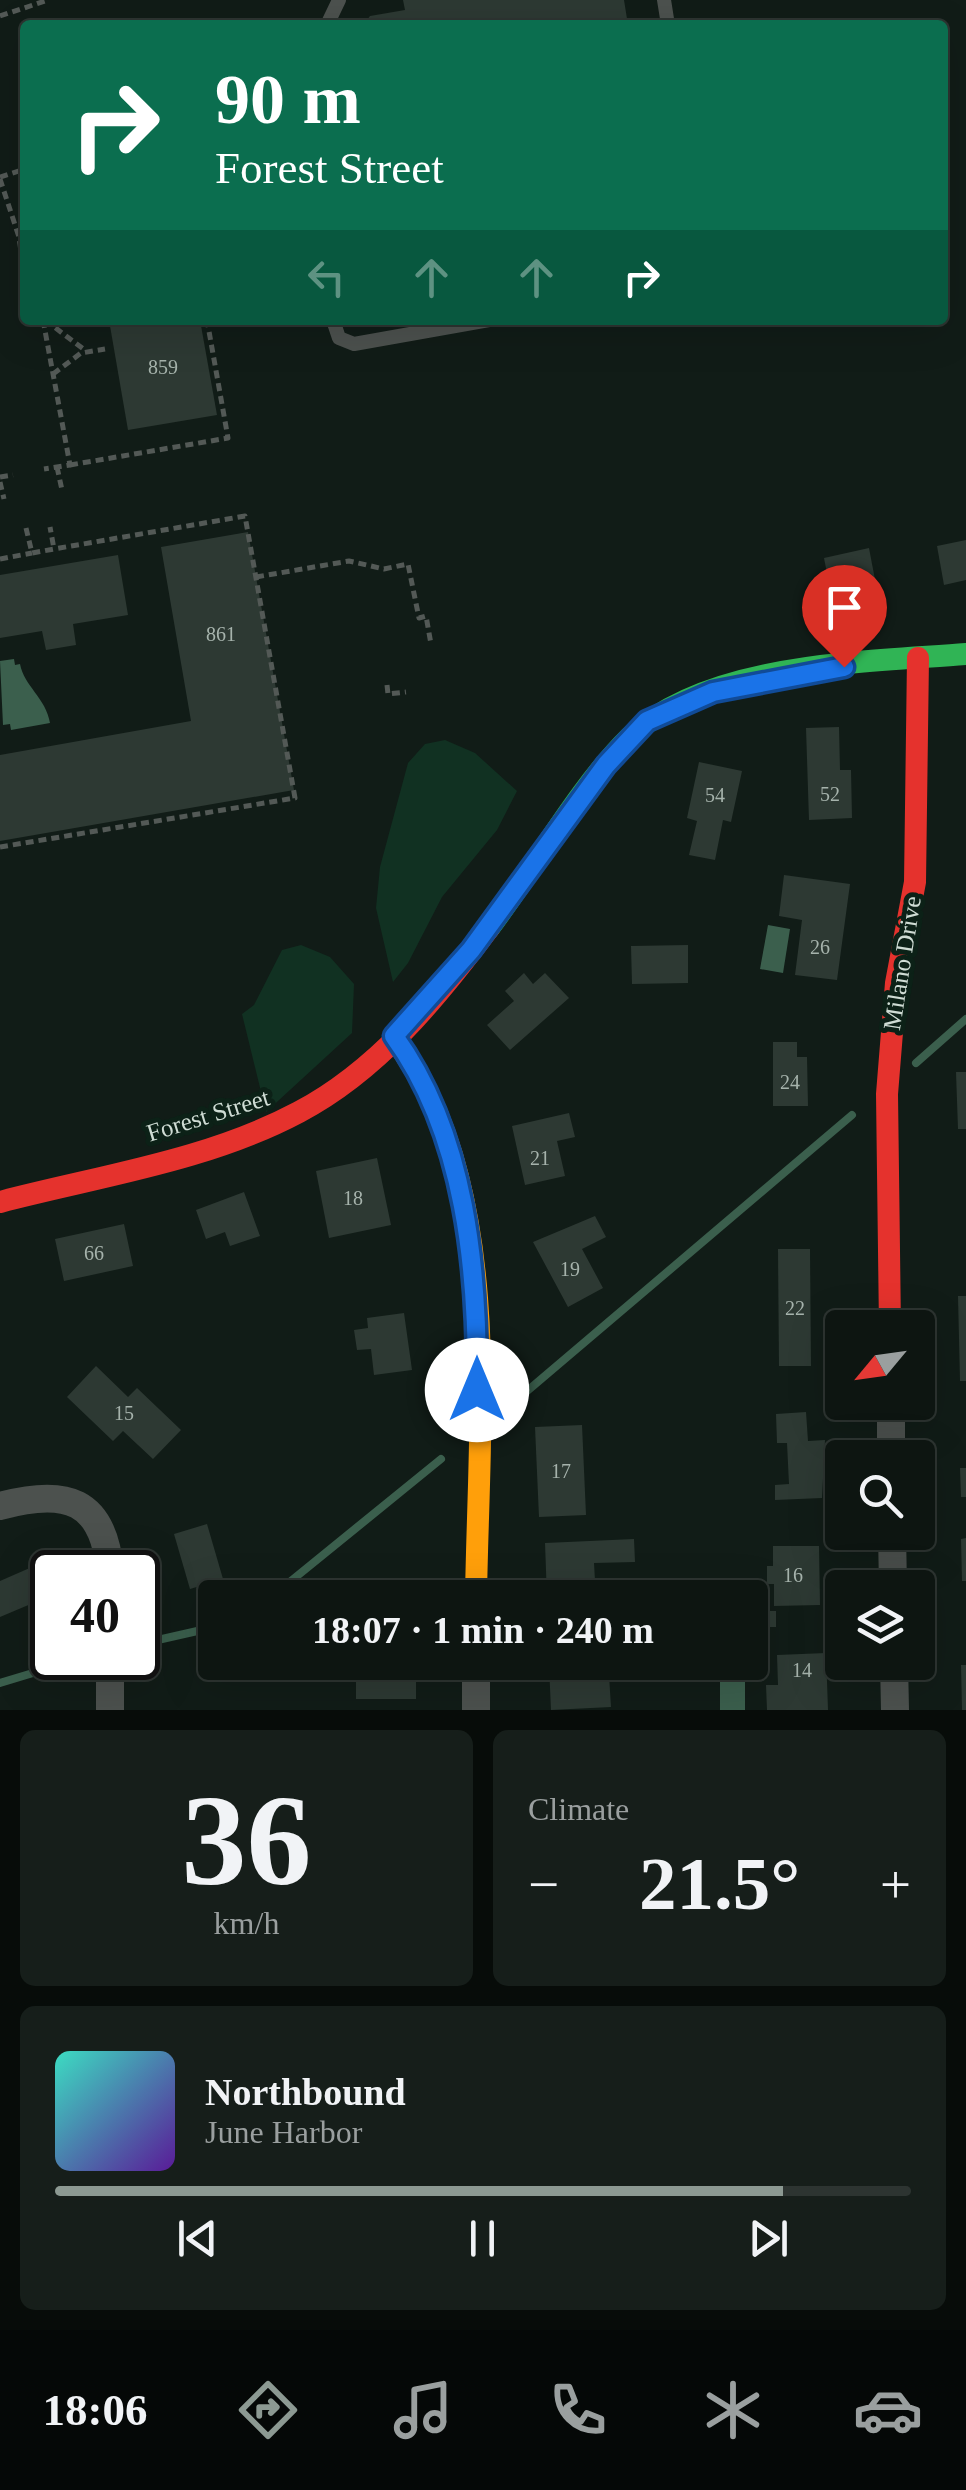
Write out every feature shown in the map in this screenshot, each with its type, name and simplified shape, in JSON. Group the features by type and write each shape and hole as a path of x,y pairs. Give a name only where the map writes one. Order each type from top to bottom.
{"street":[{"name":"Forest Street","path":"0,1202 266,1130 336,1089 394,1036 471,950 606,765 647,721 682,702 760,680 966,654"},
{"name":"Milano Drive","path":"890,1310 886,1094 896,983 915,882 918,658"},
{"path":"394,1036 420,1074 442,1129 470,1263 477,1355 476,1580"},
{"path":"0,1506 45,1496 85,1508 100,1524 105,1550"},
{"path":"110,1680 110,1710"},
{"path":"476,1680 476,1710"},
{"path":"894,1680 895,1710"}],"lane":[{"path":"335,325 339,338 354,344 462,325"}],"path":[{"path":"0,16 48,0"},
{"path":"0,180 20,250"},
{"path":"45,325 70,464"},
{"path":"51,325 88,352"},
{"path":"44,469 228,438 208,325"},
{"path":"52,374 88,352 105,349"},
{"path":"57,466 62,490"},
{"path":"4,499 0,480 13,475"},
{"path":"0,559 246,516 296,798 0,847"},
{"path":"50,527 54,549"},
{"path":"26,528 32,553"},
{"path":"256,577 349,561 384,568 408,564 419,618 426,616 431,644"},
{"path":"388,685 388,694 406,692"}],"shaded area":[{"path":"14,659 44,706 50,723 11,730 10,724 3,725 0,661"},
{"path":"445,740 475,753 517,791 497,830 442,897 408,963 393,982 376,908 380,867 408,763 425,744"},
{"path":"768,925 790,929 783,973 760,969"},
{"path":"301,945 330,957 354,984 352,1033 266,1112 242,1014 254,1005 282,950"},
{"path":"720,1680 745,1680 745,1710 720,1710"}],"building":[{"path":"403,0 624,0 627,20 367,20 370,16 405,10"},
{"path":"110,325 201,325 217,415 128,430"},
{"path":"248,532 294,790 0,841 0,755 191,721 161,547"},
{"path":"966,540 966,580 944,585 937,546"},
{"path":"869,548 876,585 831,594 824,558"},
{"path":"118,555 128,615 73,624 76,645 46,650 42,631 0,638 0,575"},
{"path":"839,727 840,770 851,770 852,818 809,820 806,728"},
{"path":"699,762 742,771 731,822 723,820 715,860 689,855 697,821 687,818"},
{"path":"784,875 850,884 837,980 795,975 802,920 779,916"},
{"path":"688,945 688,983 632,984 631,946"},
{"path":"524,973 533,984 545,973 569,998 510,1050 487,1025 514,1001 505,991"},
{"path":"773,1042 797,1042 797,1057 807,1057 808,1106 773,1106"},
{"path":"956,1072 966,1072 966,1129 958,1129"},
{"path":"569,1113 575,1137 557,1141 565,1176 525,1185 512,1126"},
{"path":"377,1158 391,1225 329,1238 316,1171"},
{"path":"244,1192 260,1236 230,1246 225,1232 206,1239 196,1210"},
{"path":"595,1216 606,1237 582,1249 603,1288 568,1307 533,1242"},
{"path":"124,1224 133,1266 64,1281 55,1239"},
{"path":"778,1249 810,1249 811,1366 779,1366"},
{"path":"958,1296 966,1296 966,1381 960,1381"},
{"path":"404,1313 412,1370 374,1375 371,1349 357,1350 354,1330 368,1328 367,1318"},
{"path":"96,1366 128,1397 137,1388 181,1430 153,1459 123,1431 113,1441 67,1397"},
{"path":"806,1412 808,1441 825,1440 822,1498 775,1500 775,1485 789,1484 787,1443 777,1443 776,1414"},
{"path":"582,1425 586,1515 539,1517 535,1427"},
{"path":"960,1468 966,1468 966,1497 961,1497"},
{"path":"207,1524 223,1579 198,1580 198,1587 190,1589 174,1534"},
{"path":"966,1538 966,1581 962,1581 961,1539"},
{"path":"634,1539 635,1562 594,1563 595,1580 546,1580 545,1543"},
{"path":"773,1546 819,1546 820,1605 774,1606 774,1584 767,1580 767,1566 773,1566"},
{"path":"30,1568 30,1604 0,1617 0,1581"},
{"path":"768,1611 776,1611 776,1627 768,1627"},
{"path":"825,1653 828,1710 767,1710 766,1685 778,1685 777,1655"},
{"path":"961,1665 966,1665 966,1710 962,1710"},
{"path":"356,1680 416,1680 416,1699 356,1699"},
{"path":"550,1680 609,1680 611,1707 551,1710"}],"waterway":[{"path":"916,1063 966,1019"},
{"path":"506,1409 852,1115"},
{"path":"292,1580 441,1459"},
{"path":"160,1639 198,1631"},
{"path":"0,1683 30,1674"}],"traffic: fast":[{"path":"489,928 593,779 630,737 662,713 700,694 789,671 966,654"}],"traffic: slow":[{"path":"394,1036 429,1095 451,1152 466,1213 480,1342 476,1580"}],"traffic: jam":[{"path":"890,1310 887,1094 896,983 915,882 918,658"},
{"path":"0,1202 190,1155 299,1112 354,1076 404,1031 489,928"}],"route":[{"path":"477,1390 476,1310 454,1174 427,1090 394,1036 471,950 606,765 647,721 667,708 713,692 844,667"}]}
